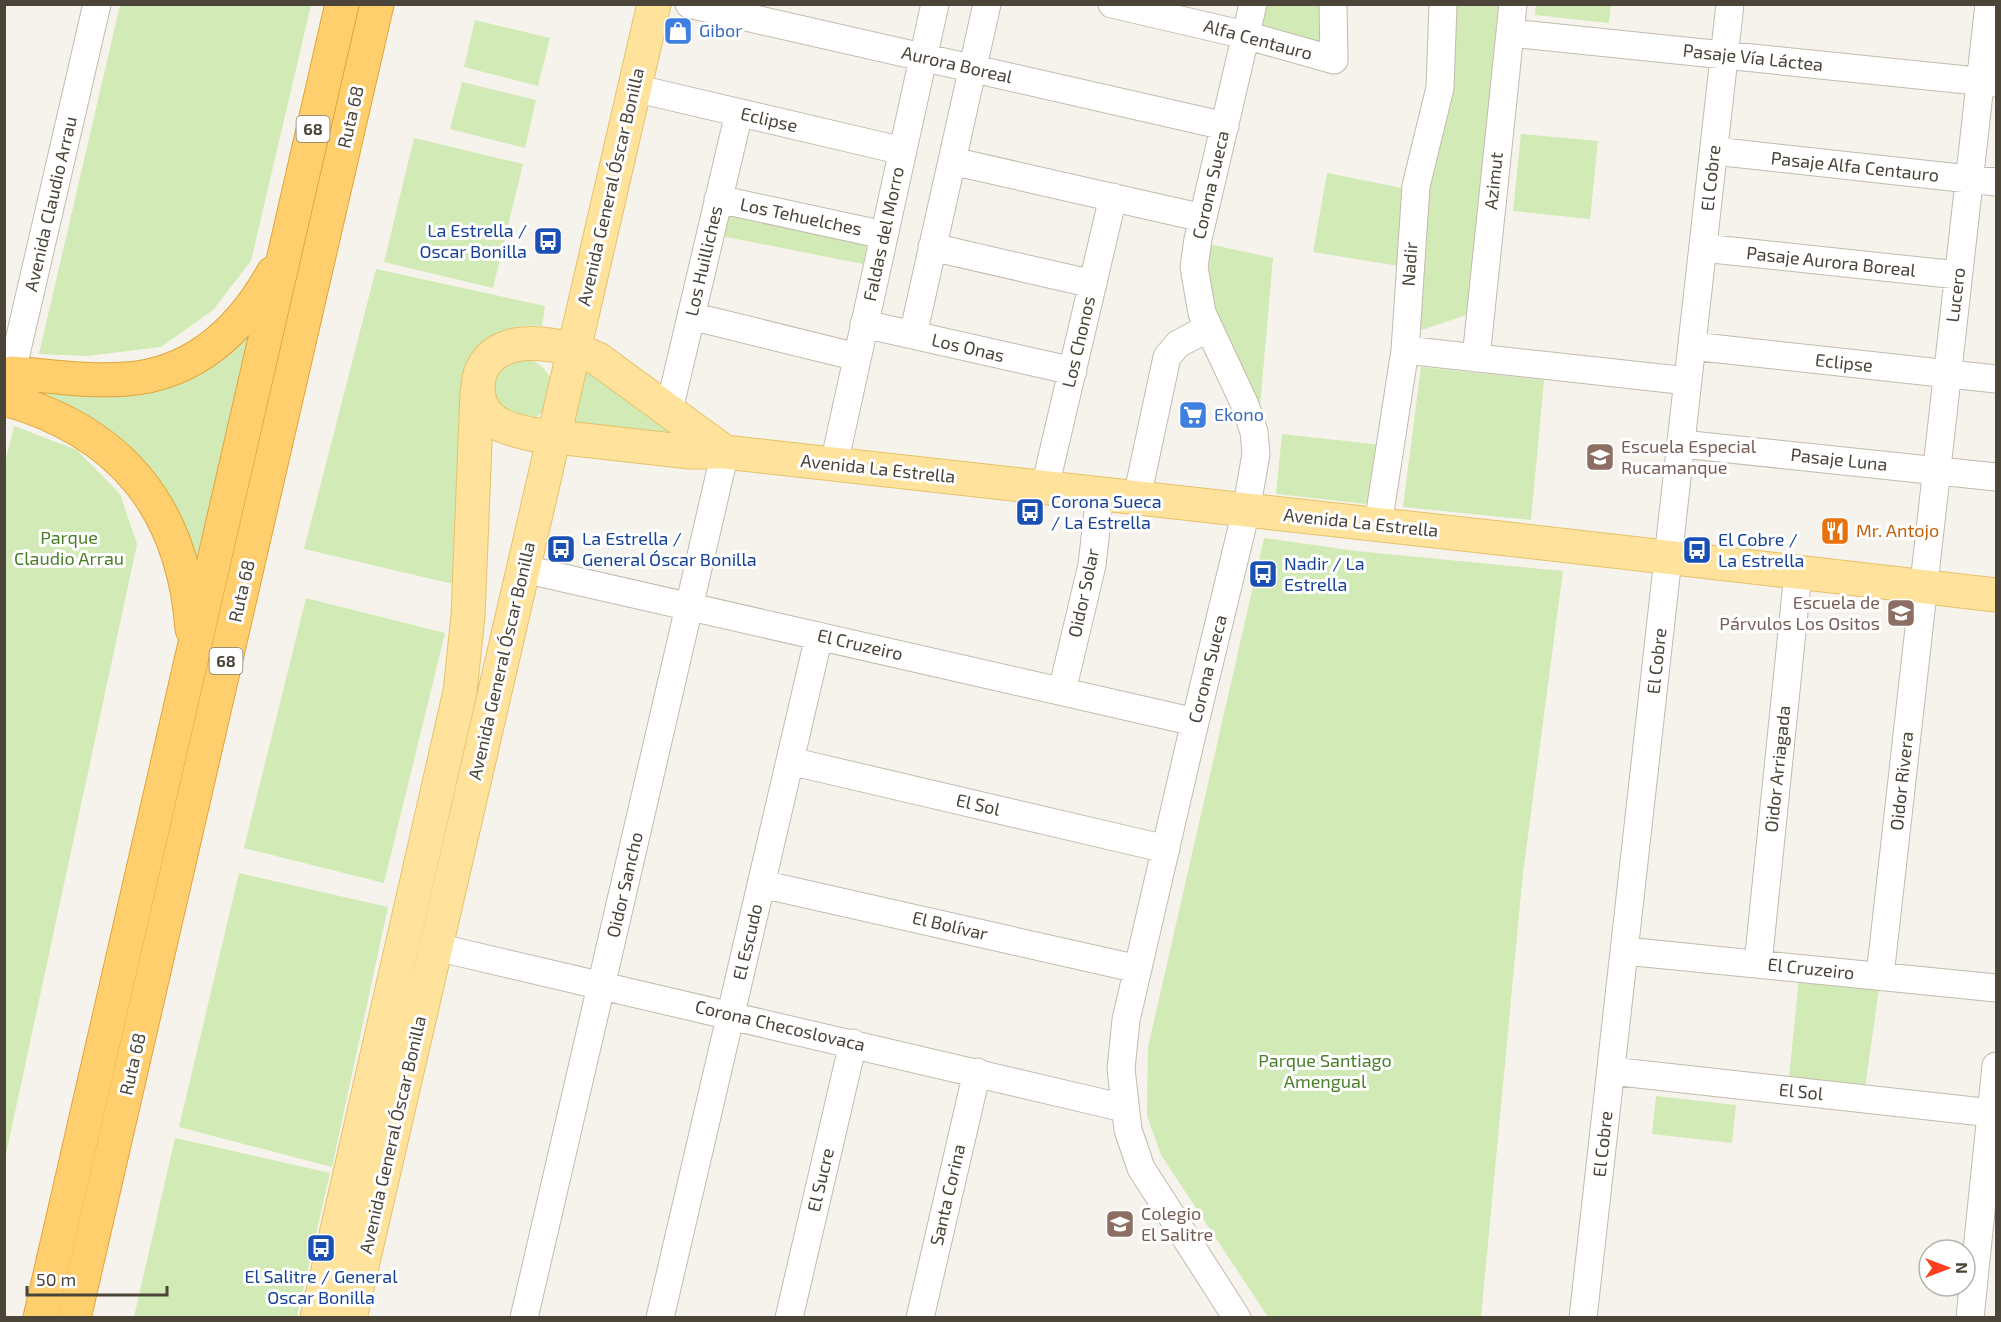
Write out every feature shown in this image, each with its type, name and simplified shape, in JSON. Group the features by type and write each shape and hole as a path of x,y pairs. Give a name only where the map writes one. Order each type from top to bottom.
{"highway":[{"name":"Ruta 68","path":"40,1317 342,4"},
{"name":"Ruta 68","path":"74,1317 377,4"},
{"path":"7,394 44,385 86,379 111,380 146,377 183,365 208,351 223,338 254,303 284,253"},
{"path":"7,394 68,424 112,453 141,483 165,520 180,559 189,600 193,656"}],"main road":[{"name":"Avenida General Óscar Bonilla","path":"350,1317 554,437 563,347 630,4"},
{"name":"Avenida General Óscar Bonilla","path":"563,347 634,88 654,4"},
{"path":"477,393 480,372 494,354 512,345 563,347 598,359 725,452"},
{"name":"Avenida General Óscar Bonilla","path":"317,1317 460,692 468,616 477,393"},
{"name":"Avenida La Estrella","path":"477,393 483,408 499,424 518,431 554,437 690,452 725,452 1137,497 1996,595"}],"street":[{"name":"Avenida Claudio Arrau","path":"7,394 97,4"},
{"name":"Aurora Boreal","path":"689,4 1225,126"},
{"name":"Faldas del Morro","path":"834,464 935,4"},
{"path":"913,335 987,4"},
{"name":"Alfa Centauro","path":"1112,4 1153,9 1334,60 1333,4"},
{"name":"Corona Sueca","path":"1237,1317 1141,1168 1128,1130 1121,1069 1123,1042 1138,969 1246,511 1255,463 1254,432 1245,405 1208,328 1198,298 1194,267 1252,4"},
{"name":"Nadir","path":"1378,525 1405,350 1416,186 1440,88 1443,4"},
{"name":"Azimut","path":"1476,358 1513,4"},
{"name":"El Cobre","path":"1583,1317 1730,4"},
{"name":"Lucero","path":"1923,586 1969,179 1988,82 1989,4"},
{"name":"Pasaje Vía Láctea","path":"1510,33 1988,82"},
{"name":"Eclipse","path":"634,88 903,151"},
{"name":"Los Huilliches","path":"669,410 739,113"},
{"name":"Pasaje Alfa Centauro","path":"1713,152 1996,182"},
{"path":"952,160 1203,218"},
{"name":"Los Chonos","path":"1045,487 1113,197"},
{"name":"Los Tehuelches","path":"718,199 884,235"},
{"path":"932,247 1093,284"},
{"name":"Pasaje Aurora Boreal","path":"1703,248 1958,275"},
{"path":"691,316 857,357"},
{"name":"Los Onas","path":"864,324 1072,371"},
{"path":"1137,497 1167,357 1178,344 1208,328"},
{"name":"Eclipse","path":"1692,346 1996,380"},
{"path":"1405,350 1689,381"},
{"name":"Pasaje Luna","path":"1682,444 1996,477"},
{"name":"Oidor Sancho","path":"524,1317 725,452"},
{"name":"Oidor Solar","path":"1062,692 1092,565 1100,493"},
{"name":"El Cruzeiro","path":"524,568 1195,722"},
{"name":"Oidor Arriagada","path":"1758,964 1798,573"},
{"name":"Oidor Rivera","path":"1880,976 1923,586"},
{"name":"El Escudo","path":"660,1317 819,636"},
{"name":"El Sol","path":"790,761 1166,849"},
{"name":"El Bolívar","path":"761,884 1138,969"},
{"name":"Corona Checoslovaca","path":"436,947 1124,1108"},
{"name":"El Cruzeiro","path":"1625,951 1996,988"},
{"name":"El Sucre","path":"789,1317 853,1043"},
{"path":"1970,1317 1996,1066"},
{"name":"El Sol","path":"1611,1071 1992,1113"},
{"name":"Santa Corina","path":"920,1317 977,1072"}],"green space":[{"path":"120,5 311,5 251,261 213,310 161,347 87,356 39,354"},
{"path":"1262,5 1330,5 1330,54 1256,33"},
{"path":"1452,5 1506,5 1472,313 1416,332 1423,189"},
{"path":"1536,5 1611,5 1609,23 1535,15"},
{"path":"475,20 550,38 538,86 464,67"},
{"path":"462,82 536,100 525,148 450,129"},
{"path":"1521,134 1598,141 1590,219 1513,211"},
{"path":"414,138 523,164 493,288 384,262"},
{"path":"1327,173 1407,189 1399,266 1313,252"},
{"path":"726,210 868,239 863,264 721,236"},
{"path":"1209,244 1273,258 1260,407 1226,335 1212,296 1205,262"},
{"path":"376,269 545,306 542,326 513,328 500,332 487,340 453,584 304,549"},
{"path":"252,326 195,566 188,537 35,402 35,391 61,390"},
{"path":"527,358 546,370 552,388 547,405 531,420 495,406 493,376 507,361"},
{"path":"587,364 680,431 678,441 571,431"},
{"path":"1421,367 1544,380 1531,520 1403,507"},
{"name":"Parque Claudio Arrau","path":"14,426 77,450 120,494 137,544 5,1159 4,467"},
{"path":"1282,434 1382,445 1376,505 1276,494"},
{"name":"Parque Santiago Amengual","path":"1264,538 1356,551 1563,571 1523,873 1481,1317 1268,1317 1161,1155 1147,1116 1148,1047"},
{"path":"306,598 445,633 384,883 244,848"},
{"path":"239,873 388,907 332,1167 179,1127"},
{"path":"1799,978 1879,989 1865,1088 1789,1077"},
{"path":"1656,1096 1736,1105 1732,1143 1652,1134"},
{"path":"175,1138 330,1173 297,1317 134,1317"}],"place":[{"name":"Gibor","path":"678,31"},
{"name":"La Estrella / Oscar Bonilla","path":"548,241"},
{"name":"Ekono","path":"1193,415"},
{"name":"Escuela Especial Rucamanque","path":"1600,457"},
{"name":"Corona Sueca / La Estrella","path":"1030,512"},
{"name":"Mr. Antojo","path":"1835,531"},
{"name":"La Estrella / General Óscar Bonilla","path":"561,549"},
{"name":"El Cobre / La Estrella","path":"1697,550"},
{"name":"Nadir / La Estrella","path":"1263,574"},
{"name":"Escuela de Párvulos Los Ositos","path":"1901,613"},
{"name":"Colegio El Salitre","path":"1120,1224"},
{"name":"El Salitre / General Oscar Bonilla","path":"321,1248"}]}
